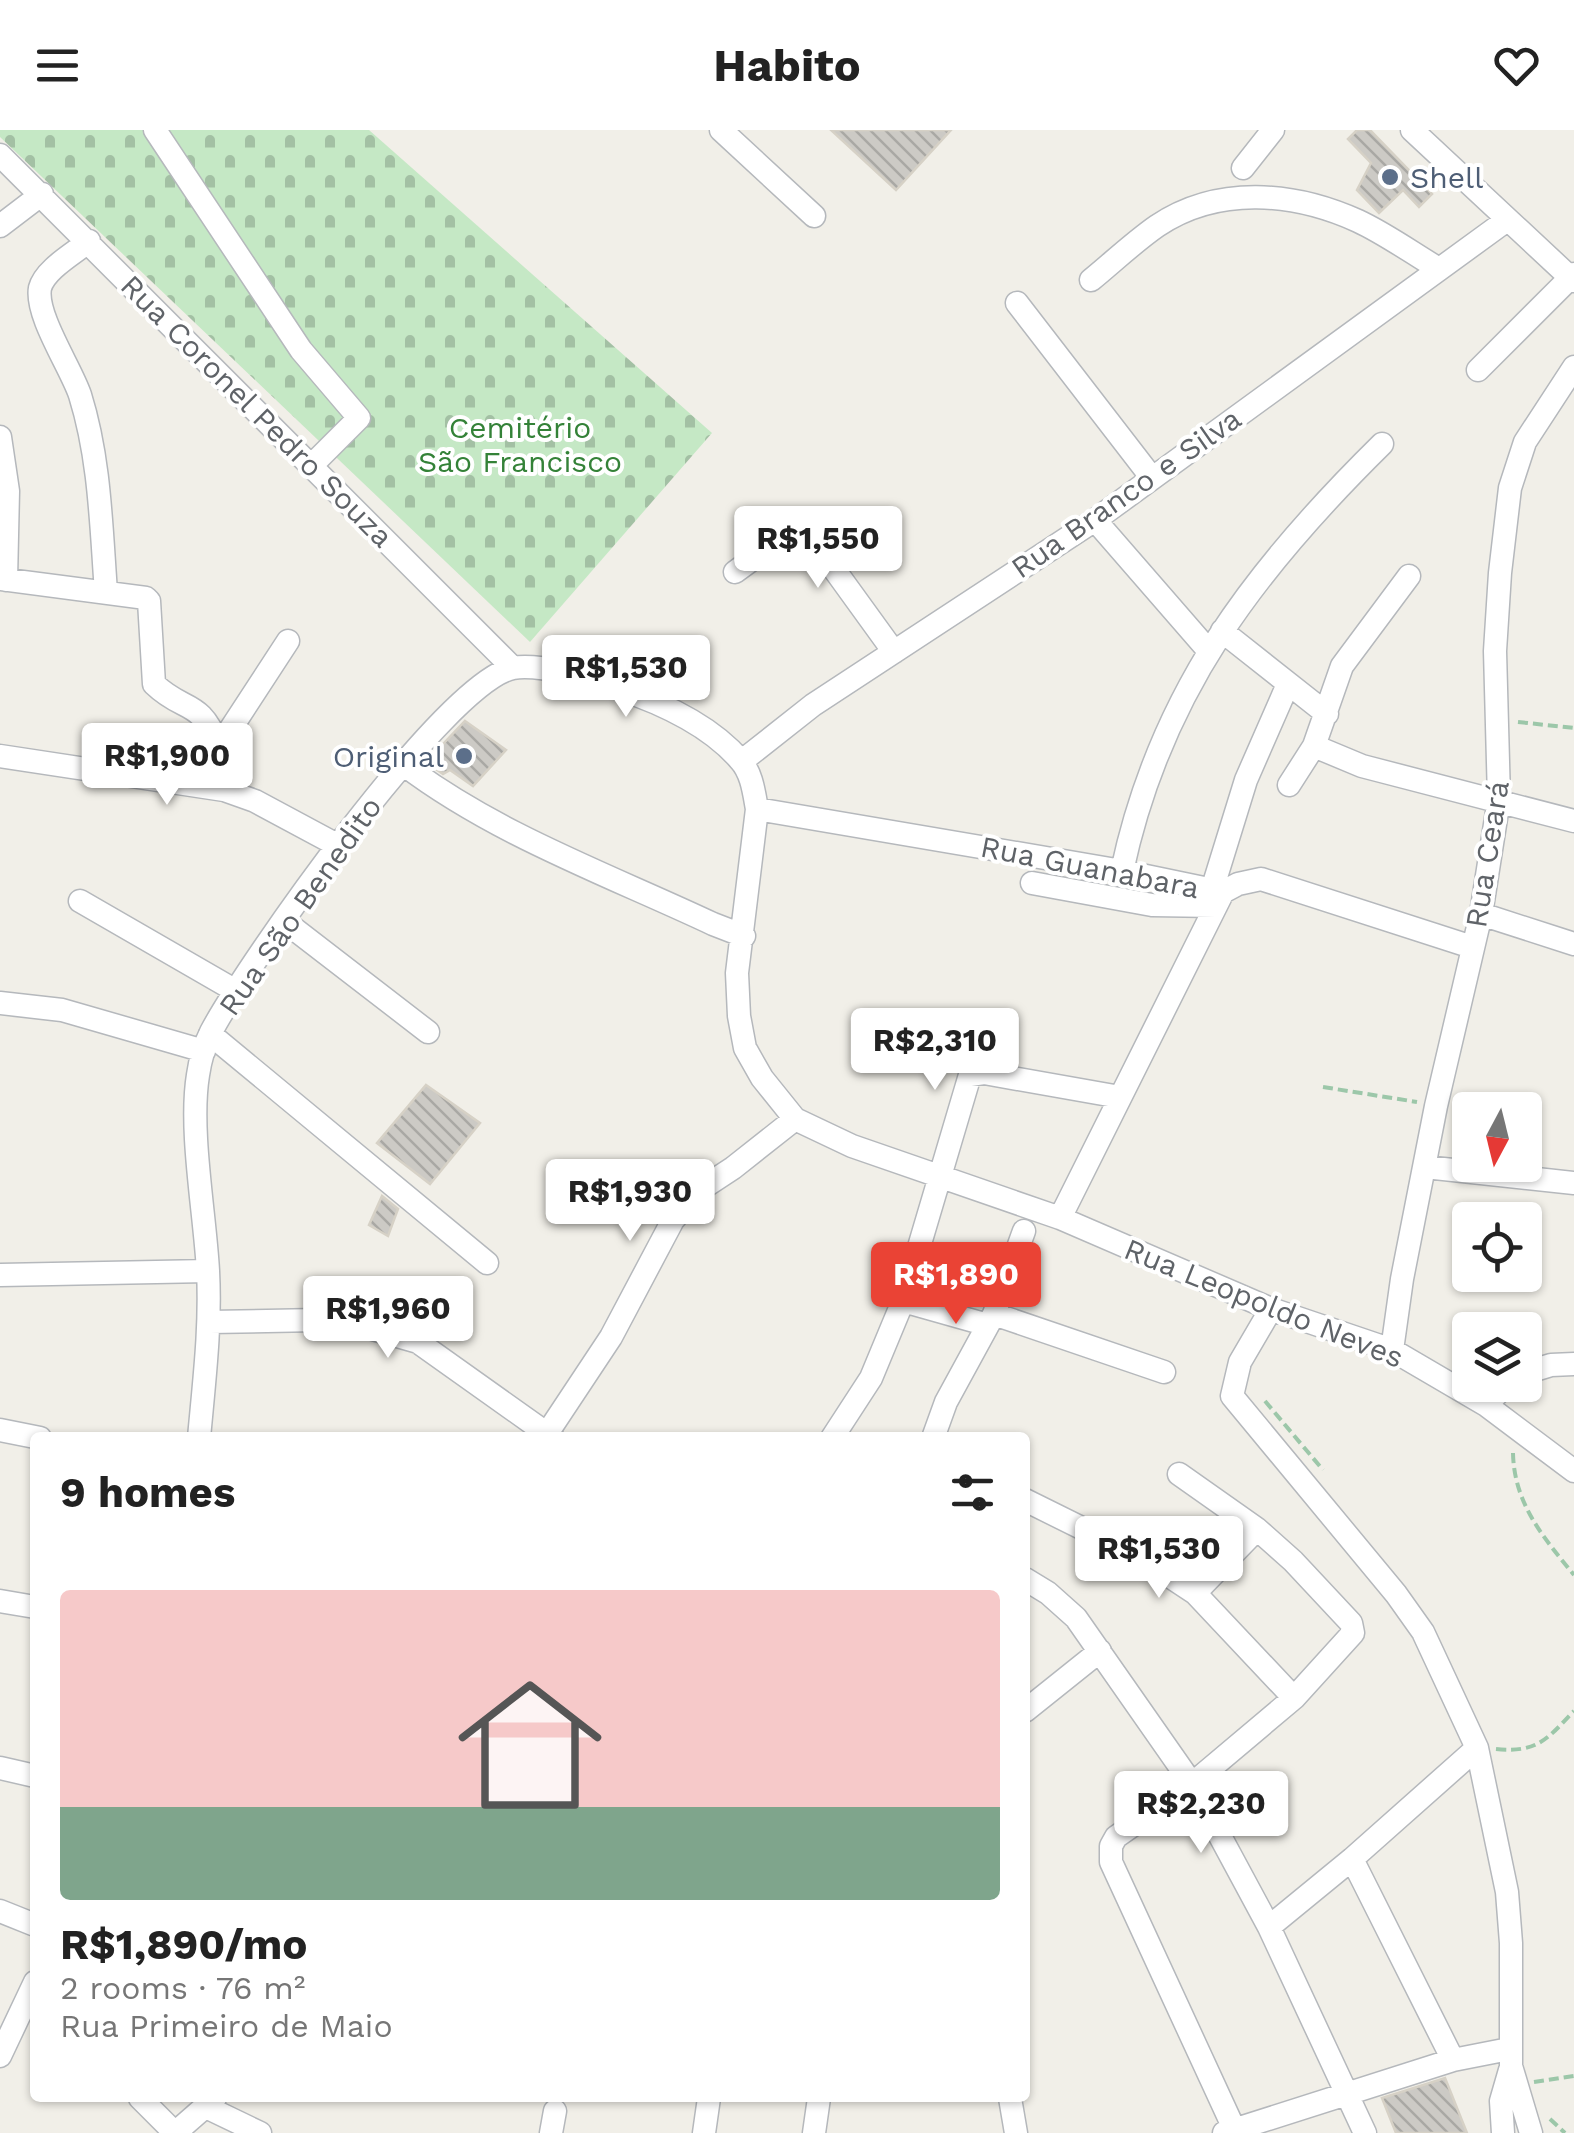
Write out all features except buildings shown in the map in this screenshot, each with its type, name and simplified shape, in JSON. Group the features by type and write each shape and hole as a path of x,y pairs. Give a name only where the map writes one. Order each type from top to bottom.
{"street":[{"path":"155,130 301,350 359,418 312,465"},
{"path":"721,130 814,216"},
{"path":"1243,168 1273,130"},
{"path":"1412,130 1573,277 1478,370"},
{"name":"Rua Coronel Pedro Souza","path":"0,155 513,668"},
{"path":"0,226 42,194"},
{"path":"1091,280 1158,225 1198,205 1234,197 1276,197 1360,221 1438,269"},
{"name":"Rua Branco e Silva","path":"742,762 813,705 1095,520 1507,220"},
{"path":"89,241 46,276 40,292 44,314 79,391 96,453 106,592"},
{"path":"1016,303 1152,478"},
{"name":"Rua Ceará","path":"1392,1350 1436,1106 1481,914 1499,800 1495,652 1510,488 1525,442 1574,367"},
{"path":"0,437 8,491 3,580 142,596 149,601 154,684 201,713 218,745"},
{"path":"1122,871 1154,759 1194,674 1287,541 1382,444"},
{"path":"1095,520 1215,641 1288,684 1327,714"},
{"path":"736,572 796,527 805,529 894,652"},
{"path":"1289,786 1314,746 1342,666 1409,576"},
{"path":"194,785 288,640"},
{"path":"513,668 539,668 630,693 687,719 742,762"},
{"name":"Rua São Benedito","path":"201,1432 210,1322 197,1120 198,1077 207,1043 236,991 284,921 403,764 467,698 490,679 513,668"},
{"path":"1060,1218 1217,896 1246,780 1288,684"},
{"path":"1314,746 1362,766 1574,821"},
{"path":"0,756 224,790 255,800 338,846"},
{"name":"Rua Leopoldo Neves","path":"742,762 752,783 757,809 737,974 746,1048 762,1078 795,1119 852,1146 1060,1218 1271,1309 1392,1350 1486,1405 1574,1472"},
{"path":"403,764 439,792 494,822 744,936"},
{"name":"Rua Guanabara","path":"757,809 1122,871 1217,896 1238,884 1261,879 1472,947"},
{"path":"1032,883 1152,905 1217,896"},
{"path":"80,901 236,991"},
{"path":"1481,914 1574,944"},
{"path":"284,921 428,1032"},
{"path":"0,1003 62,1010 207,1043 487,1263"},
{"path":"836,1432 871,1378 903,1300 967,1080 974,1072 984,1073 1120,1097"},
{"path":"551,1432 611,1337 679,1211 698,1192 795,1119"},
{"path":"1424,1167 1574,1183"},
{"path":"935,1432 946,1402 991,1319 1024,1231"},
{"path":"0,1275 208,1271"},
{"path":"903,1300 991,1319 1164,1372"},
{"path":"1271,1309 1236,1373 1232,1396 1423,1632 1476,1748 1507,1892 1511,1944 1510,2058 1501,2100 1503,2133"},
{"path":"210,1322 318,1320 369,1328 418,1342 542,1432"},
{"path":"1542,1367 1574,1365"},
{"path":"1486,1405 1489,1402"},
{"path":"0,1430 30,1436"},
{"path":"1179,1474 1256,1529 1351,1623 1351,1638 1294,1698 1192,1784 1116,1837 1111,1846 1111,1862 1232,2132 1453,2060 1510,2058"},
{"path":"1030,1502 1142,1558 1196,1593 1294,1698"},
{"path":"1196,1593 1256,1529"},
{"path":"1030,1582 1076,1618 1192,1784 1269,1927 1364,2133"},
{"path":"0,1601 30,1606"},
{"path":"1030,1707 1100,1651"},
{"path":"1269,1927 1476,1748"},
{"path":"0,1768 30,1775"},
{"path":"1352,1859 1453,2060"},
{"path":"0,1911 30,1923"},
{"path":"0,2056 30,1996"},
{"path":"1510,2058 1532,2133"},
{"path":"144,2102 175,2133 211,2102 260,2133"},
{"path":"704,2133 708,2102"},
{"path":"814,2133 818,2102"},
{"path":"1011,2102 1016,2133"}],"path":[{"path":"1498,720 1574,728"},
{"path":"1323,1088 1436,1106"},
{"path":"1236,1373 1272,1408 1323,1470"},
{"path":"1519,1428 1513,1448 1513,1469 1521,1498 1532,1524 1574,1576"},
{"path":"1476,1748 1519,1751 1544,1742 1574,1711"},
{"path":"1536,2097 1530,2083 1574,2076"},
{"path":"1541,2110 1565,2133"}],"green space":[{"name":"Cemitério São Francisco","path":"0,130 369,130 712,433 530,642 0,137"}],"place":[{"name":"Shell","path":"1390,177"},
{"name":"Original","path":"464,756"}]}
